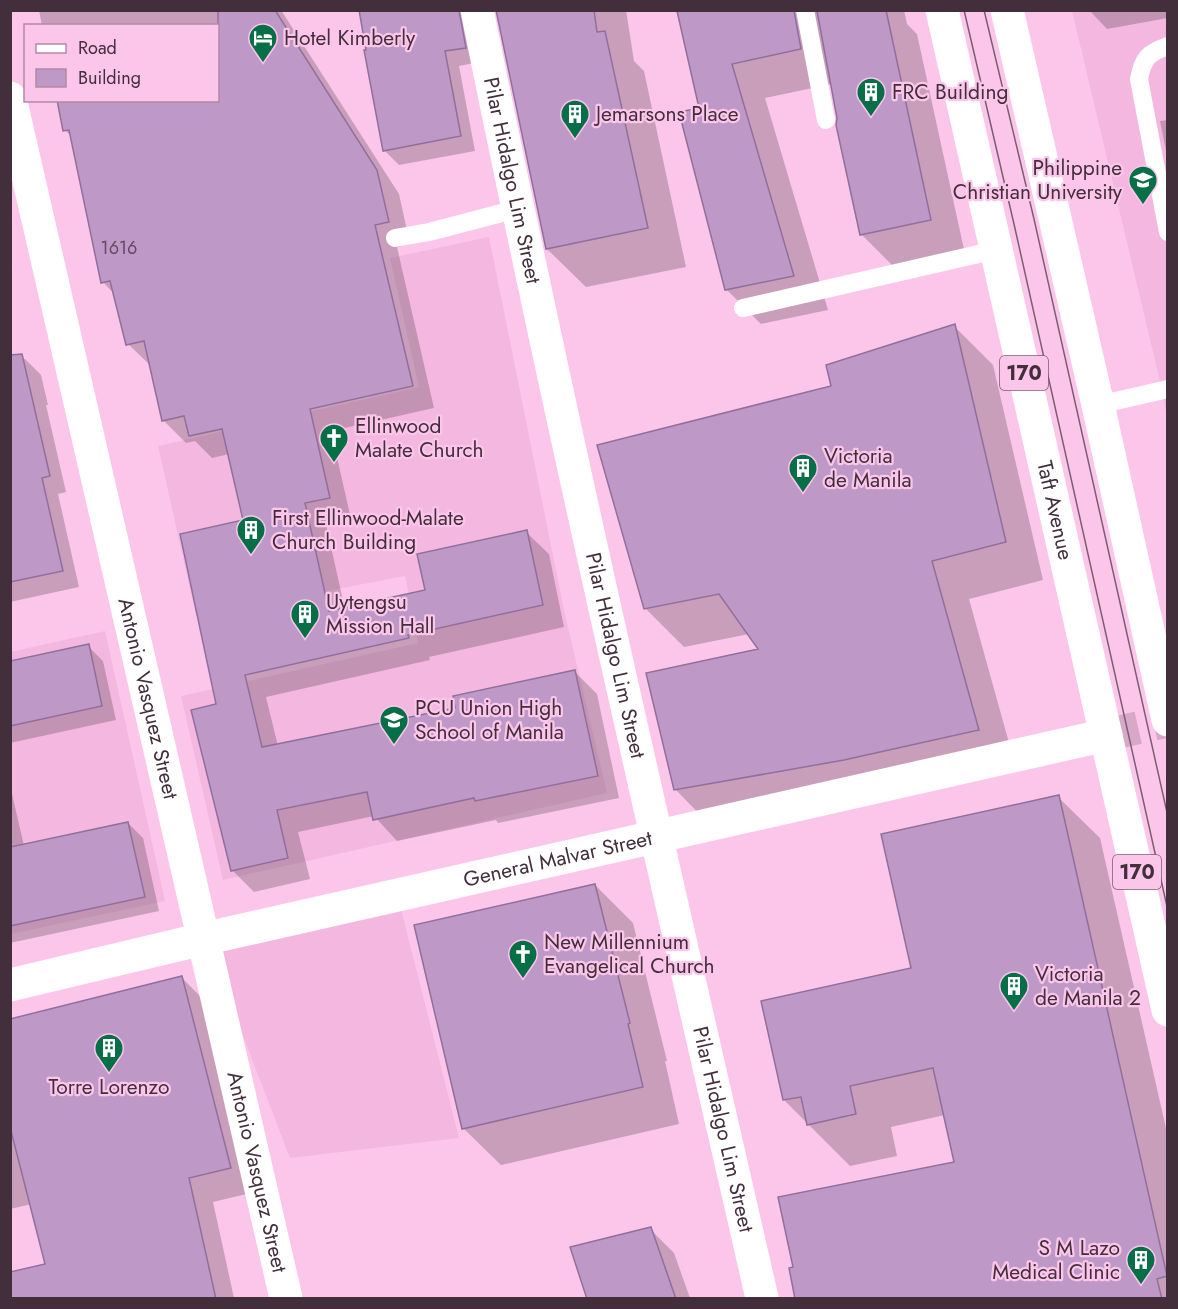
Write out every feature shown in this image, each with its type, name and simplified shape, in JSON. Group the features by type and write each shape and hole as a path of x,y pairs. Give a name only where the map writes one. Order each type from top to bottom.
{"street":[{"name":"Pilar Hidalgo Lim Street","path":"477,10 517,209 656,836 762,1299"},
{"name":"Taft Avenue","path":"942,10 1167,1010"},
{"path":"1006,10 1098,405 1167,720"},
{"name":"Antonio Vasquez Street","path":"10,98 286,1299"},
{"name":"General Malvar Street","path":"10,986 203,939 1106,735"}],"lane":[{"path":"805,10 826,120"},
{"path":"1167,46 1151,52 1141,66 1139,79 1167,232"},
{"path":"395,238 429,232 517,209"},
{"path":"743,308 996,250"},
{"path":"1098,405 1167,389"}],"shaded area":[{"name":"Philippine Christian University","path":"1072,11 1167,11 1167,418 1162,390"},
{"path":"489,237 564,610 607,793 223,880 181,696 418,643 405,576 196,616 158,446 419,387 390,258"},
{"path":"105,631 165,901 11,934 10,652"},
{"path":"400,905 459,1138 290,1158 210,950"}],"building":[{"path":"218,10 275,10 377,170 389,222 375,225 413,386 310,409 330,498 305,503 329,611 425,590 417,554 527,530 543,605 245,675 262,747 455,708 453,696 575,670 598,776 475,801 474,798 373,820 367,792 277,810 288,858 231,871 191,710 216,704 180,534 243,520 222,429 189,436 184,416 162,421 144,341 126,345 110,281 101,283 69,130 63,131 57,102 219,102"},
{"path":"359,10 459,10 466,48 445,51 461,136 383,151"},
{"name":"Jemarsons Place","path":"496,10 594,10 597,32 605,31 648,228 546,249"},
{"name":"FRC Building","path":"886,10 931,220 860,235 836,125 837,118 817,11"},
{"path":"677,11 794,11 801,49 732,64 794,276 725,290 679,112 699,108"},
{"name":"Victoria de Manila","path":"955,324 1006,542 932,561 979,730 844,760 674,790 646,673 758,649 719,594 644,609 597,445 831,386 826,365"},
{"path":"22,354 50,476 42,478 63,571 10,582 10,355"},
{"path":"89,644 102,706 10,726 10,661"},
{"path":"1059,795 1167,1276 1157,1279 1162,1299 795,1299 789,1268 793,1267 778,1197 954,1162 933,1068 850,1086 856,1114 807,1125 801,1097 783,1100 761,1001 911,968 881,834"},
{"path":"128,822 145,897 10,926 10,847"},
{"name":"New Millennium Evangelical Church","path":"595,884 630,1023 628,1024 643,1087 462,1129 414,925"},
{"name":"Torre Lorenzo","path":"182,976 231,1168 189,1178 216,1299 10,1299 10,1272 45,1264 10,1127 10,1019"},
{"path":"651,1227 676,1299 587,1299 570,1247"}],"tunnel":[{"path":"1106,735 1168,721"}],"tram line":[{"path":"964,10 1168,911"},
{"path":"984,10 1034,219 1168,817"}],"place":[{"name":"Hotel Kimberly","path":"263,64"},
{"name":"FRC Building","path":"871,118"},
{"name":"Jemarsons Place","path":"575,140"},
{"name":"Philippine Christian University","path":"1143,206"},
{"name":"Ellinwood Malate Church","path":"334,464"},
{"name":"Victoria de Manila","path":"803,494"},
{"name":"First Ellinwood-Malate Church Building","path":"251,556"},
{"name":"Uytengsu Mission Hall","path":"305,640"},
{"name":"PCU Union High School of Manila","path":"394,746"},
{"name":"New Millennium Evangelical Church","path":"523,980"},
{"name":"Victoria de Manila 2","path":"1014,1012"},
{"name":"Torre Lorenzo","path":"109,1074"},
{"name":"S M Lazo Medical Clinic","path":"1141,1286"}]}
